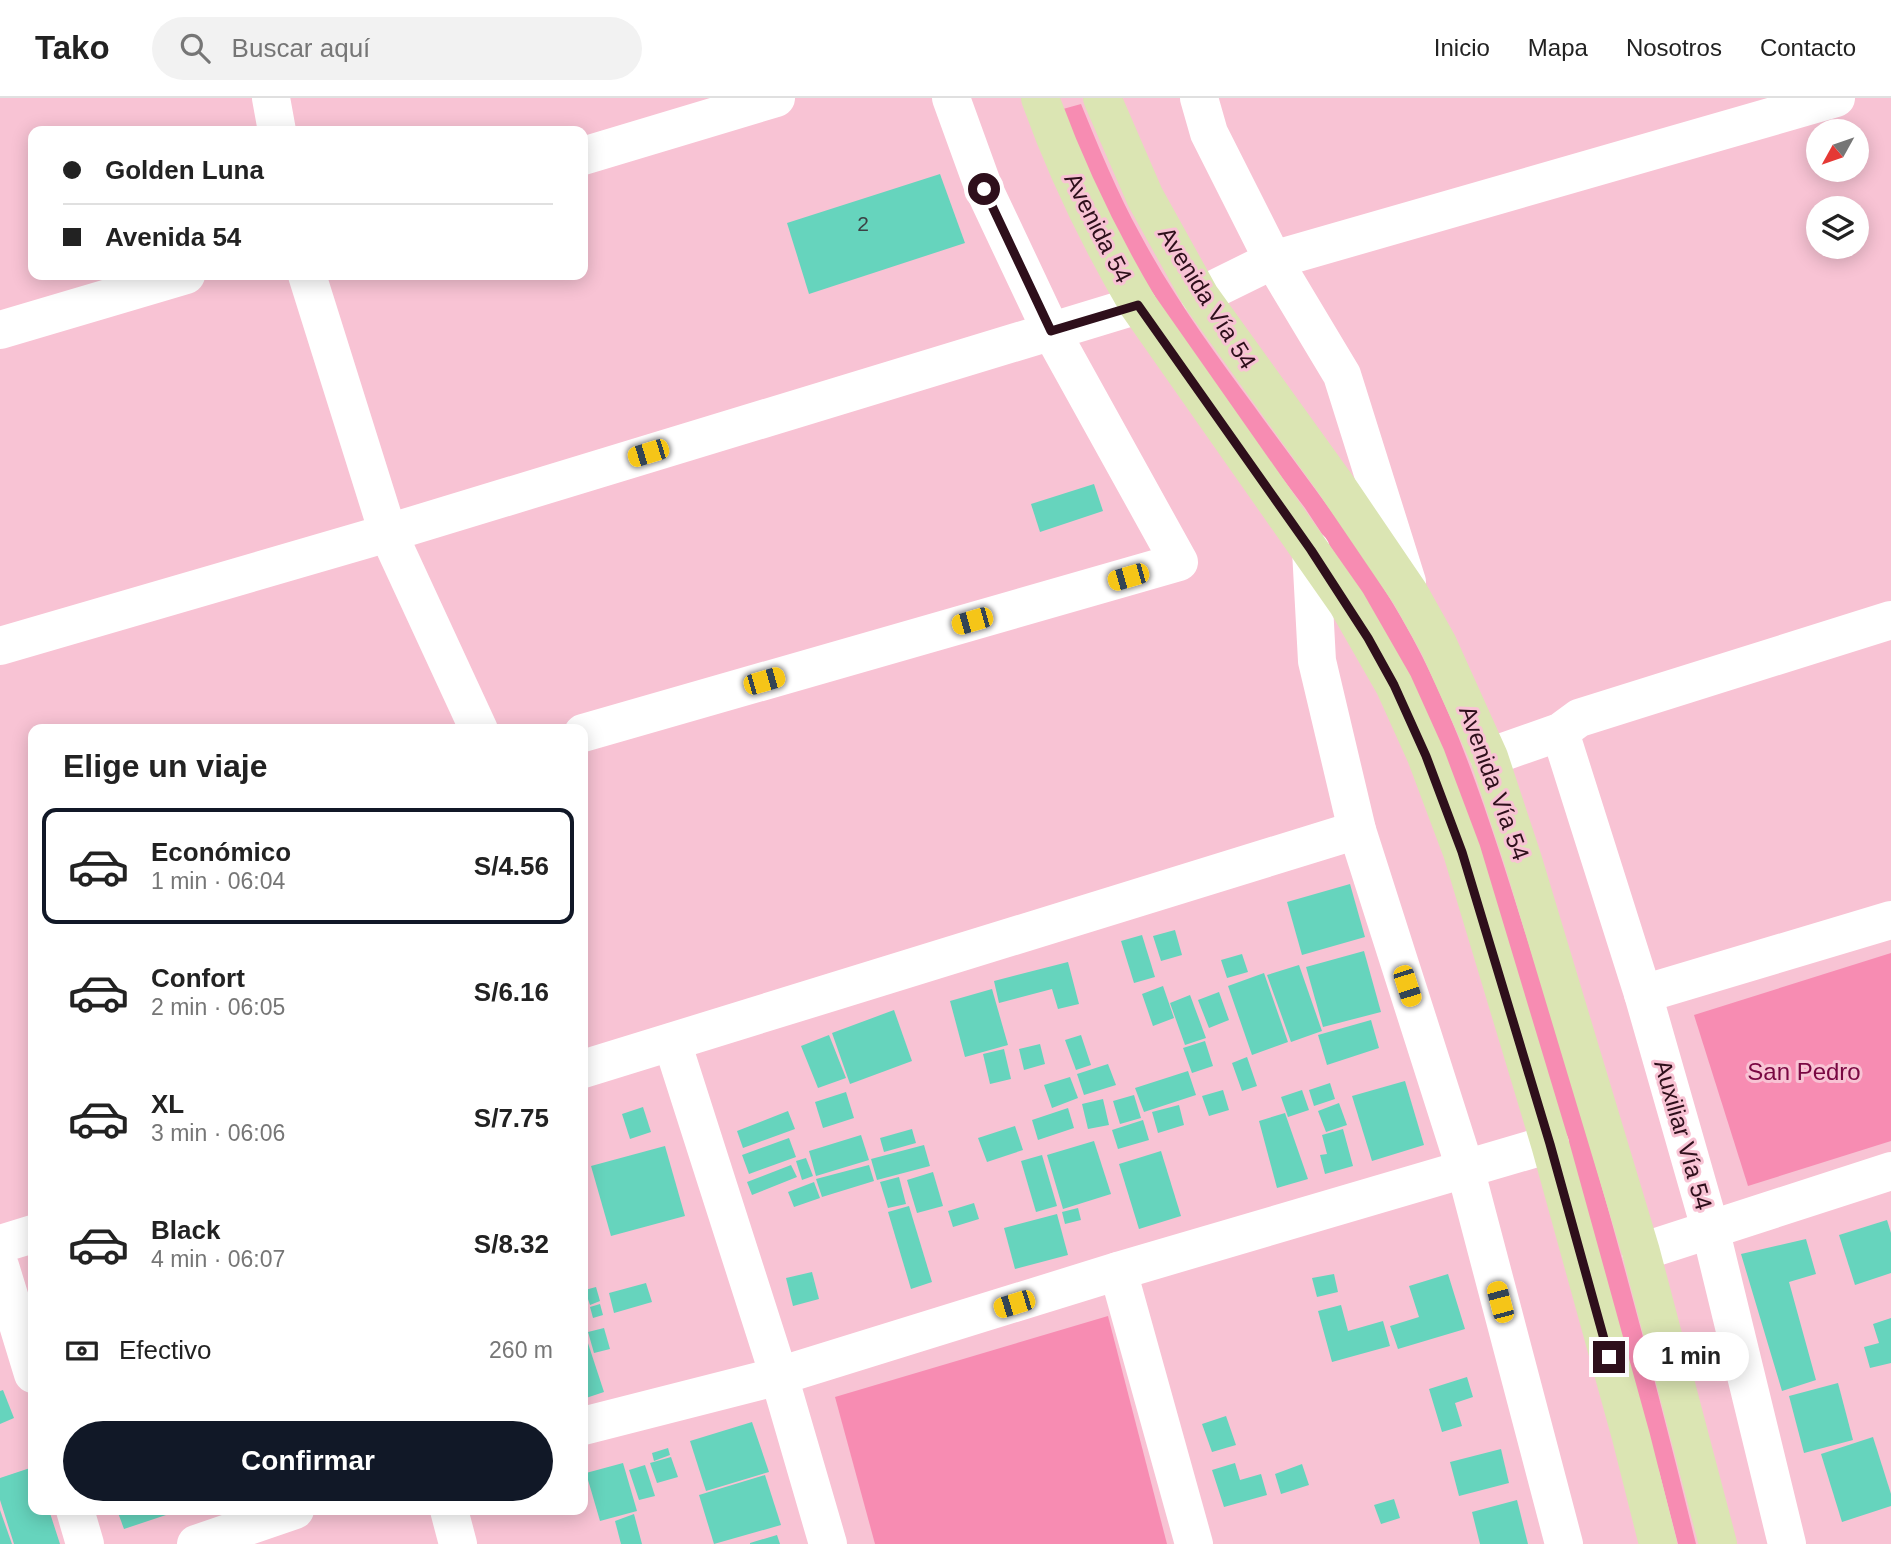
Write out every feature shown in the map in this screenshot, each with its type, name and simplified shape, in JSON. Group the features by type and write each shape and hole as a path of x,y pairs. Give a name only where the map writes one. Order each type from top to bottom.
{"main road":[{"name":"Avenida 54","path":"1040,98 1089,218 1138,305 1311,550 1368,638 1394,685 1426,756 1462,852 1550,1144 1658,1544"},
{"name":"Avenida Vía 54","path":"1102,98 1145,197 1199,296 1334,482 1410,594 1438,644 1489,757 1523,860 1641,1252 1717,1544"}],"street":[{"path":"271,98 276,126"},
{"path":"588,154 776,98"},
{"path":"588,732 1179,562 1051,331 984,189 951,98"},
{"path":"1199,98 1209,134 1273,260 1342,375 1410,594"},
{"path":"1199,296 1273,260 1836,98"},
{"path":"0,330 169,280"},
{"path":"309,280 388,533 476,724"},
{"path":"0,646 388,533 1138,305"},
{"path":"1311,550 1317,661 1357,830 1465,1168 1564,1544"},
{"path":"1489,757 1560,732 1579,718 1891,622"},
{"name":"Auxiliar Vía 54","path":"1560,732 1643,994 1710,1228 1787,1544"},
{"path":"588,1067 1357,830"},
{"path":"1643,994 1891,920"},
{"path":"672,1042 779,1376 828,1544"},
{"path":"588,1425 779,1376 1118,1271 1550,1144"},
{"path":"1641,1252 1891,1171"},
{"path":"0,1244 28,1236"},
{"path":"0,1266 28,1358"},
{"path":"1118,1271 1194,1544"},
{"path":"76,1515 85,1544"},
{"path":"196,1544 280,1515"},
{"path":"450,1515 458,1544"}],"green space":[{"path":"1081,104 1140,234 1179,300 1385,590 1422,656 1455,729 1496,841 1577,1101 1639,1322 1696,1544 1678,1544 1659,1471 1370,607 1305,508 1239,421 1158,302 1123,245 1089,175 1063,109"},
{"name":"San Pedro","path":"1891,953 1891,1141 1748,1186 1694,1015"},
{"path":"1108,1316 1167,1544 875,1544 835,1397"}],"building":[{"path":"940,174 965,243 809,294 787,223"},
{"path":"1094,484 1103,511 1040,532 1031,504"},
{"path":"1350,884 1365,937 1302,955 1287,902"},
{"path":"1175,930 1182,955 1161,961 1153,936"},
{"path":"1142,935 1155,977 1134,983 1121,941"},
{"path":"1364,951 1381,1012 1323,1027 1306,967"},
{"path":"1242,954 1248,972 1227,978 1221,960"},
{"path":"1068,962 1079,1004 1058,1009 1052,989 999,1003 994,981"},
{"path":"1299,965 1322,1031 1291,1042 1267,975"},
{"path":"1264,973 1288,1042 1252,1055 1228,986"},
{"path":"1163,986 1174,1018 1153,1026 1142,994"},
{"path":"992,989 1008,1045 965,1057 950,1001"},
{"path":"1219,992 1229,1020 1209,1028 1198,1000"},
{"path":"1190,995 1206,1038 1185,1045 1170,1003"},
{"path":"894,1010 912,1061 850,1084 832,1033"},
{"path":"1371,1020 1379,1048 1327,1065 1318,1035"},
{"path":"829,1035 846,1078 818,1088 801,1046"},
{"path":"1081,1035 1091,1065 1076,1070 1065,1040"},
{"path":"1205,1041 1213,1066 1192,1073 1183,1048"},
{"path":"1040,1044 1045,1064 1024,1070 1019,1049"},
{"path":"1004,1049 1011,1079 990,1084 983,1054"},
{"path":"1247,1057 1257,1086 1242,1091 1232,1063"},
{"path":"1108,1064 1116,1085 1084,1095 1077,1074"},
{"path":"1188,1071 1196,1095 1144,1112 1135,1088"},
{"path":"1070,1077 1078,1098 1052,1108 1044,1085"},
{"path":"1405,1081 1424,1145 1372,1161 1352,1096"},
{"path":"1330,1083 1335,1099 1314,1106 1309,1090"},
{"path":"1223,1090 1229,1110 1209,1116 1202,1096"},
{"path":"1302,1090 1309,1110 1288,1117 1281,1097"},
{"path":"846,1092 854,1118 823,1128 815,1102"},
{"path":"1134,1095 1141,1118 1120,1124 1113,1101"},
{"path":"1103,1099 1109,1125 1088,1129 1082,1104"},
{"path":"1339,1103 1347,1125 1326,1132 1318,1111"},
{"path":"1179,1105 1184,1125 1158,1133 1152,1112"},
{"path":"643,1107 651,1132 630,1139 622,1114"},
{"path":"1068,1108 1074,1128 1038,1140 1032,1120"},
{"path":"788,1111 795,1129 743,1148 737,1131"},
{"path":"1285,1113 1308,1179 1277,1188 1259,1121"},
{"path":"1143,1120 1149,1140 1118,1149 1112,1130"},
{"path":"1015,1126 1023,1150 987,1162 978,1138"},
{"path":"912,1129 916,1143 884,1152 880,1138"},
{"path":"1343,1129 1353,1166 1325,1174 1320,1155 1327,1154 1322,1135"},
{"path":"861,1135 869,1160 816,1176 809,1151"},
{"path":"789,1138 796,1157 749,1174 742,1155"},
{"path":"1094,1141 1111,1194 1063,1209 1047,1155"},
{"path":"924,1145 930,1166 877,1180 871,1159"},
{"path":"665,1146 685,1216 611,1236 591,1166"},
{"path":"1161,1151 1181,1216 1139,1229 1119,1164"},
{"path":"1042,1155 1057,1206 1036,1212 1021,1161"},
{"path":"806,1158 813,1176 802,1180 796,1161"},
{"path":"791,1165 797,1177 752,1195 747,1182"},
{"path":"869,1165 874,1181 822,1197 816,1179"},
{"path":"933,1172 943,1206 917,1213 907,1180"},
{"path":"899,1177 906,1204 888,1208 880,1182"},
{"path":"814,1182 820,1198 794,1207 788,1192"},
{"path":"974,1203 979,1219 953,1227 948,1211"},
{"path":"909,1206 932,1282 911,1289 888,1212"},
{"path":"1078,1208 1081,1220 1065,1224 1062,1212"},
{"path":"1057,1214 1068,1255 1015,1269 1004,1228"},
{"path":"1887,1220 1891,1233 1891,1273 1855,1285 1839,1235"},
{"path":"1806,1239 1816,1274 1789,1282 1816,1380 1782,1391 1741,1254"},
{"path":"812,1272 819,1299 793,1306 786,1278"},
{"path":"1334,1274 1338,1292 1317,1297 1312,1278"},
{"path":"1448,1274 1465,1329 1398,1349 1390,1326 1419,1317 1409,1286"},
{"path":"646,1283 652,1302 614,1313 609,1293"},
{"path":"596,1287 600,1301 590,1305 588,1289"},
{"path":"600,1304 603,1315 593,1318 590,1307"},
{"path":"1341,1305 1348,1331 1383,1321 1390,1346 1332,1362 1318,1311"},
{"path":"1891,1318 1891,1363 1870,1368 1864,1347 1879,1343 1873,1324"},
{"path":"604,1328 610,1349 594,1353 588,1332"},
{"path":"588,1343 604,1392 588,1397"},
{"path":"1467,1377 1473,1397 1455,1403 1462,1426 1442,1432 1429,1389"},
{"path":"1838,1383 1853,1440 1804,1453 1789,1396"},
{"path":"3,1390 14,1418 0,1424 0,1391"},
{"path":"1226,1416 1236,1445 1212,1452 1202,1424"},
{"path":"752,1422 769,1472 706,1491 690,1441"},
{"path":"1873,1437 1891,1494 1891,1506 1842,1522 1821,1454"},
{"path":"668,1448 670,1455 654,1461 652,1453"},
{"path":"1501,1449 1509,1483 1459,1496 1450,1462"},
{"path":"671,1457 678,1477 657,1483 650,1463"},
{"path":"623,1463 637,1511 600,1521 588,1472"},
{"path":"1235,1463 1240,1480 1261,1474 1267,1495 1224,1507 1212,1470"},
{"path":"1302,1464 1309,1485 1281,1494 1275,1474"},
{"path":"645,1465 655,1496 639,1500 629,1470"},
{"path":"28,1469 28,1515 51,1515 60,1544 14,1544 0,1500 0,1478"},
{"path":"765,1475 781,1525 714,1544 699,1495"},
{"path":"1394,1499 1400,1518 1381,1524 1374,1505"},
{"path":"1517,1500 1528,1544 1480,1544 1472,1512"},
{"path":"0,1510 12,1544 0,1544"},
{"path":"634,1514 642,1544 621,1544 615,1521"},
{"path":"119,1515 166,1515 124,1529"},
{"path":"777,1535 780,1544 750,1544 750,1543"}],"route":[{"path":"984,189 1051,331 1138,305 1347,603 1394,685 1426,756 1462,852 1550,1144 1609,1357"}]}
